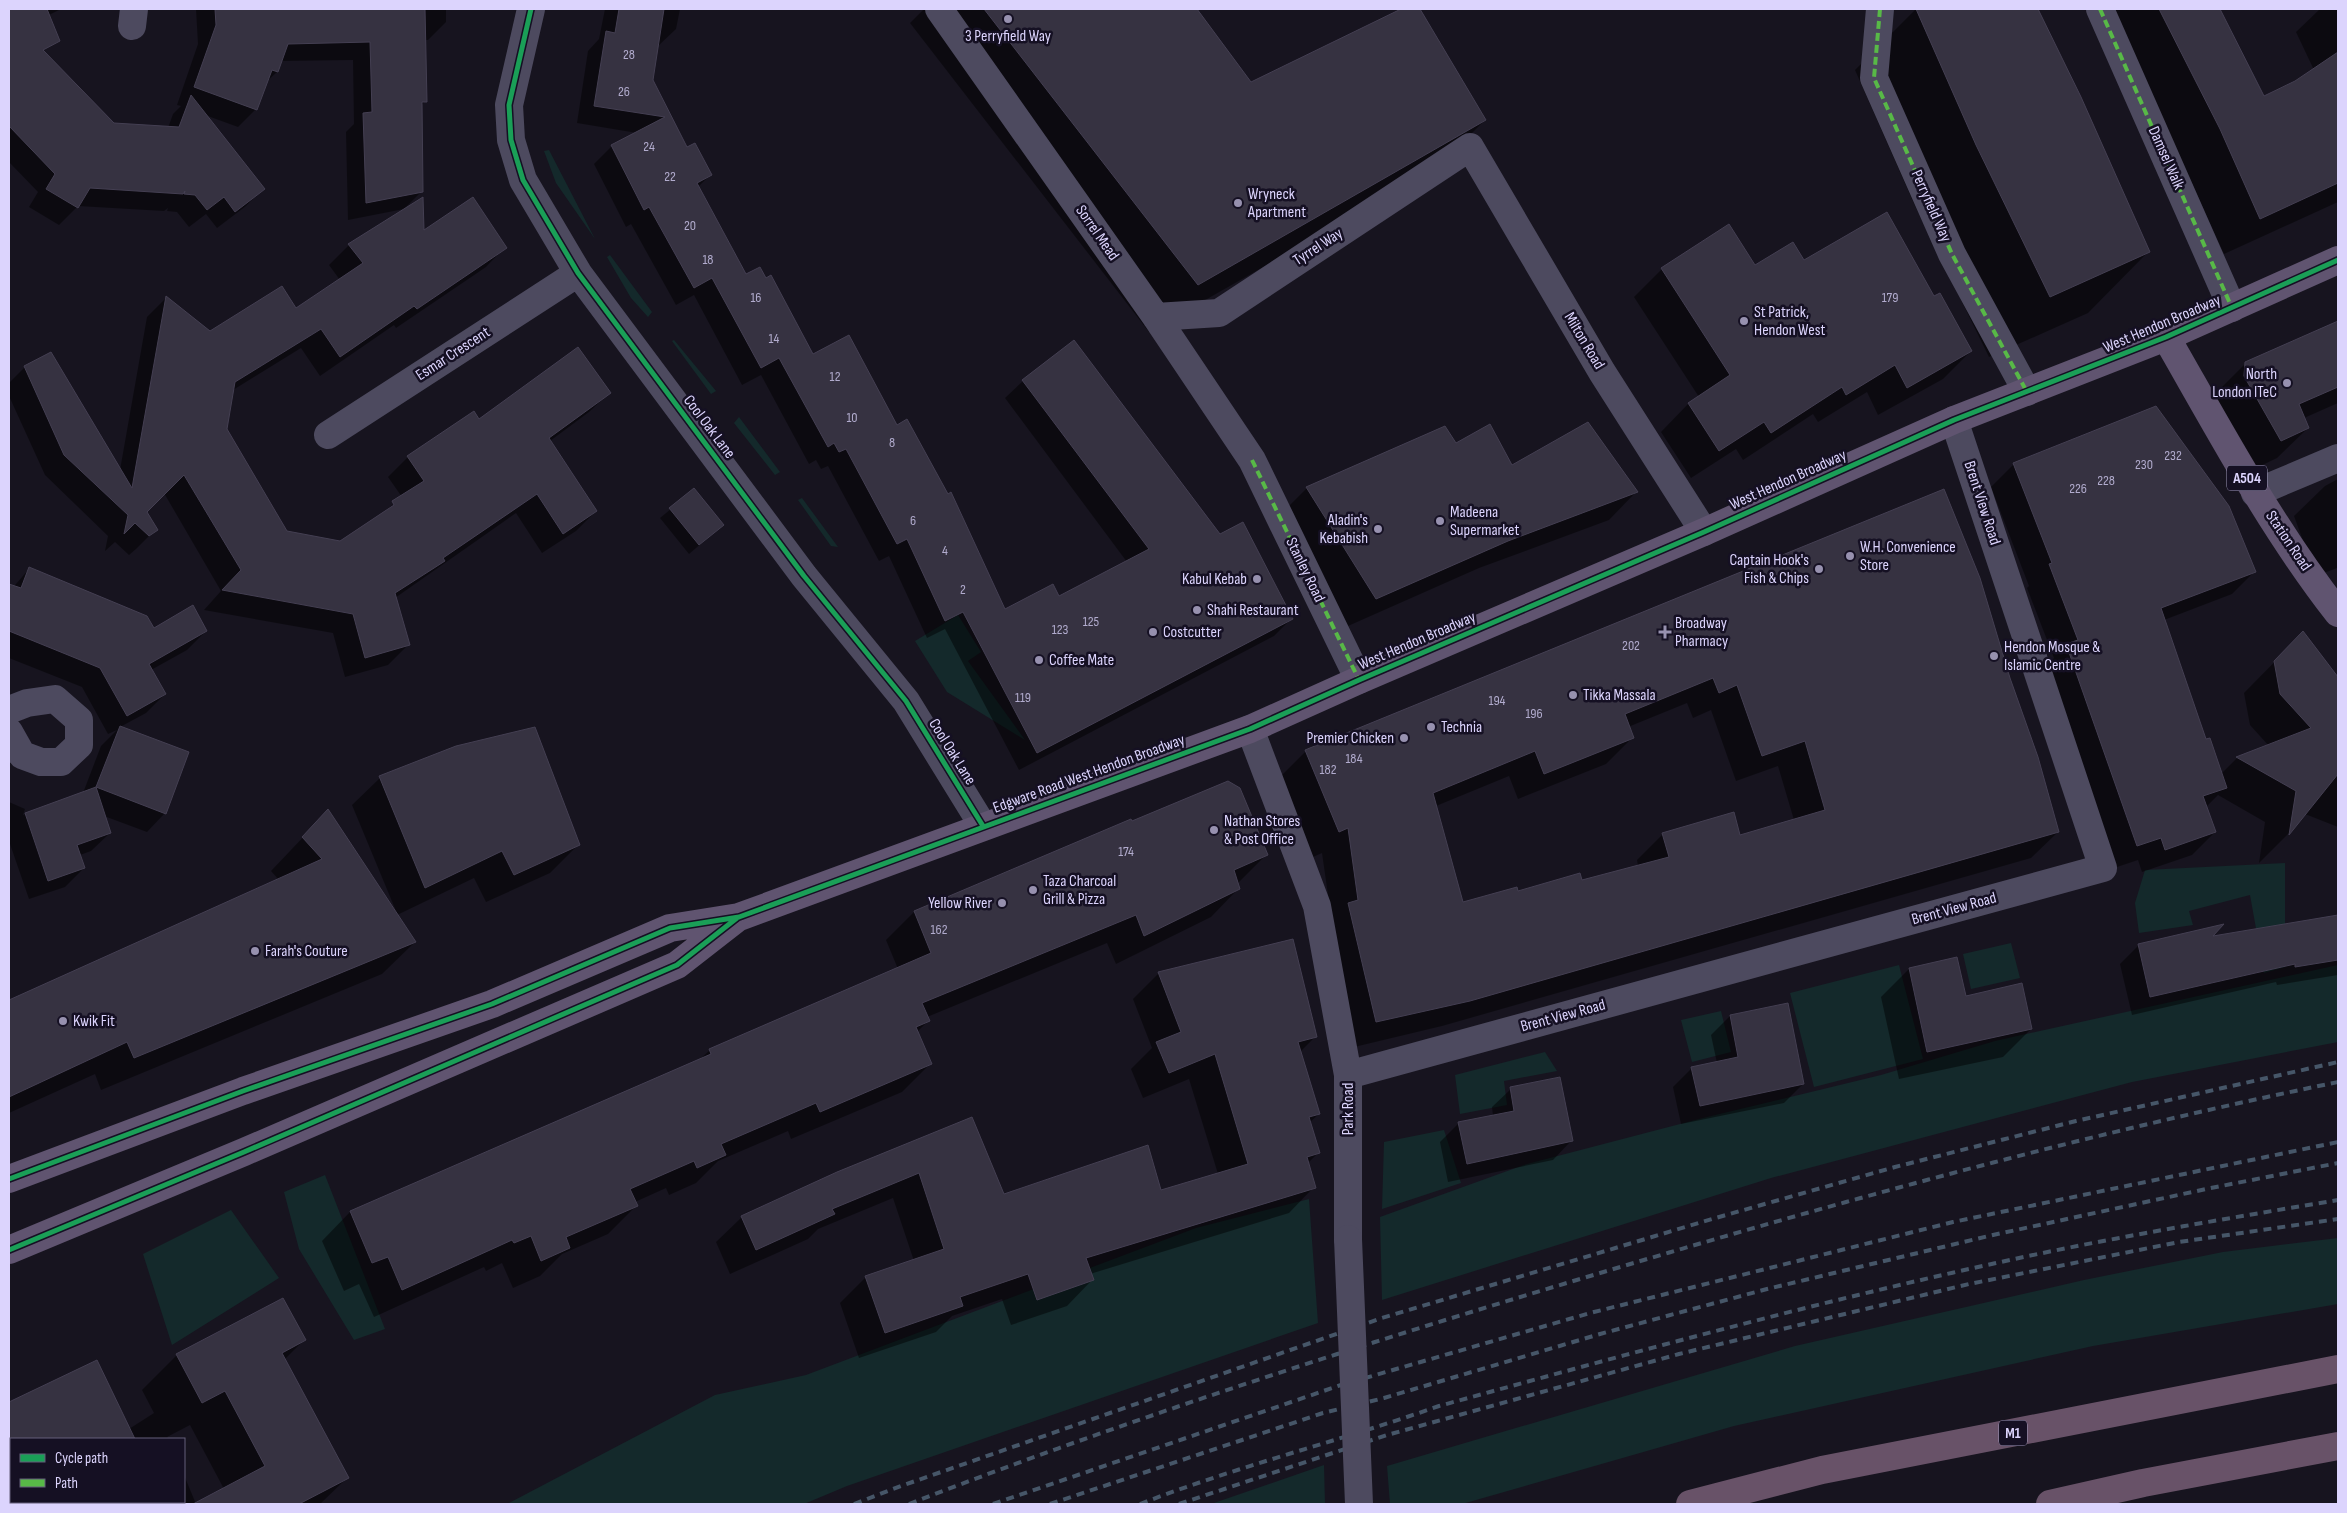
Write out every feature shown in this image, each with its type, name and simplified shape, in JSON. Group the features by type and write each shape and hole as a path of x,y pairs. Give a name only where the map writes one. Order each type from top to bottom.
{"highway":[{"name":"M1","path":"1690,1504 1822,1470 2338,1369"},
{"path":"2050,1504 2143,1483 2338,1446"}],"main road":[{"name":"West Hendon Broadway","path":"1250,729 1359,680 1704,532 1954,420 2166,337 2338,260"},
{"name":"Station Road","path":"2166,337 2256,494 2338,613"},
{"name":"Edgware Road West Hendon Broadway","path":"739,917 899,860 984,826 1250,729"},
{"path":"9,1179 243,1091 492,1004 670,928 739,917"},
{"path":"9,1250 244,1152 677,964 739,917"}],"street":[{"name":"Cool Oak Lane","path":"531,9 509,105 511,140 523,180 578,273 804,576 906,701 984,826"},
{"name":"Sorrel Mead","path":"938,9 1156,317 1252,460"},
{"name":"Perryfield Way","path":"1880,9 1874,78 1952,254 2027,392"},
{"name":"Damsel Walk","path":"2100,9 2232,308"},
{"name":"Tyrrel Way","path":"1156,317 1219,313 1470,147"},
{"name":"Milton Road","path":"1470,147 1602,372 1704,532"},
{"name":"Esmar Crescent","path":"328,435 578,273"},
{"name":"Brent View Road","path":"1348,1075 2103,868 1954,420"},
{"path":"2256,494 2338,458"},
{"name":"Stanley Road","path":"1252,460 1359,680"},
{"path":"9,710 27,703 55,699 79,720 79,745 62,762 41,762 22,755 9,732"},
{"name":"Park Road","path":"1250,729 1317,906 1348,1075 1348,1239 1359,1504"}],"green space":[{"path":"549,150 595,239 556,183 544,151"},
{"path":"610,255 652,312 648,317 631,298 607,257"},
{"path":"674,340 716,391 711,394 672,341"},
{"path":"739,417 780,472 775,475 734,423"},
{"path":"802,498 838,547 831,546 798,500"},
{"path":"958,615 981,652 968,661 1025,740 947,692 915,641"},
{"path":"2285,863 2285,967 2264,973 2250,895 2189,911 2193,925 2139,933 2135,903 2145,870"},
{"path":"2011,943 2020,978 1971,989 1963,954"},
{"path":"1899,965 1923,1059 1814,1087 1790,993"},
{"path":"2338,965 2338,1042 2132,1082 1771,1178 1382,1300 1380,1217 1527,1164 1703,1118 1881,1075 1995,1041"},
{"path":"1721,1011 1731,1052 1692,1062 1681,1020"},
{"path":"1545,1052 1557,1071 1504,1081 1507,1105 1460,1114 1455,1075"},
{"path":"1444,1130 1461,1183 1382,1209 1384,1142"},
{"path":"325,1175 385,1329 354,1340 299,1249 284,1192"},
{"path":"1309,1199 1318,1323 847,1486 804,1504 507,1504 715,1395 806,1375 1196,1228"},
{"path":"231,1210 279,1278 172,1345 143,1254"},
{"path":"2338,1238 2338,1304 2093,1346 1734,1426 1462,1504 1390,1504 1387,1466 1795,1346 2084,1280 2223,1252"},
{"path":"1324,1465 1325,1504 1211,1504"}],"building":[{"path":"9,9 47,9 60,41 43,50 114,123 179,127 191,95 265,189 235,212 224,197 207,210 195,195 184,194 185,191 183,194 90,188 78,208 46,189 55,174 9,126"},
{"path":"215,9 425,9 427,102 422,102 423,192 366,203 363,113 372,112 370,42 288,44 278,72 272,70 257,110 194,87 216,25"},
{"path":"619,9 664,9 653,80 687,147 695,143 712,175 697,183 746,274 760,267 766,278 771,275 813,354 849,335 897,425 907,419 948,494 951,492 1005,609 1053,584 1059,596 1149,549 1022,380 1074,340 1220,534 1243,522 1293,619 1037,753 963,612 945,621 907,539 897,544 846,449 839,452 834,443 828,447 779,358 761,368 712,278 694,288 649,207 644,210 611,145 665,117 594,106 606,31 615,33"},
{"name":"Wryneck Apartment","path":"984,9 1197,9 1251,82 1401,9 1420,9 1486,120 1198,285"},
{"path":"1916,9 2038,9 2081,97 2150,252 2050,297 1976,145"},
{"path":"2159,9 2220,9 2264,96 2295,81 2338,52 2338,183 2260,219 2220,129"},
{"path":"423,197 424,230 473,197 507,248 417,309 414,306 340,357 321,329 235,382 227,429 287,531 340,541 394,505 392,501 424,481 407,456 474,411 479,419 578,347 611,393 549,438 597,511 563,534 537,494 443,558 445,561 395,593 410,645 365,658 353,614 222,590 241,570 184,475 147,512 158,530 149,536 135,523 124,534 128,515 64,455 24,366 51,352 132,488 166,296 210,331 282,286 296,308 363,263 348,244"},
{"path":"1887,212 1934,296 1940,293 1972,351 1907,388 1895,365 1846,395 1842,387 1771,433 1764,422 1719,451 1688,403 1730,375 1661,268 1729,224 1755,265 1793,242 1804,260"},
{"name":"North London ITeC","path":"2338,321 2338,387 2299,404 2309,428 2281,441 2244,376 2245,362"},
{"path":"2156,406 2229,506 2256,572 2161,608 2206,739 2210,738 2227,788 2203,796 2216,832 2165,850 2161,838 2137,846 2066,644 2078,640 2049,564 2052,563 2013,463"},
{"path":"1588,422 1638,492 1508,541 1376,599 1306,487 1445,426 1456,443 1490,424 1512,465"},
{"path":"694,488 724,525 699,545 669,508"},
{"path":"1944,489 1980,578 2010,678 2038,757 2059,832 1470,1001 1376,1022 1348,903 1358,900 1348,828 1339,832 1305,750","holes":["1713,678 1719,693 1737,685 1762,756 1805,741 1825,810 1740,835 1734,812 1662,833 1669,857 1582,880 1580,873 1518,891 1517,887 1463,902 1433,793 1535,751 1544,774 1634,738 1625,714"]},
{"path":"29,567 147,616 154,628 193,605 207,631 149,664 166,694 127,716 100,668 9,631 9,584 21,588"},
{"path":"2303,631 2338,677 2338,774 2289,835 2296,791 2236,757 2311,728 2280,694 2274,661"},
{"path":"120,726 189,752 166,814 96,787"},
{"path":"535,727 580,845 514,875 502,851 425,888 379,776 456,746"},
{"path":"1228,781 1240,788 1268,855 1234,870 1240,889 1144,936 1136,915 922,1003 930,1021 916,1027 932,1064 820,1112 816,1103 721,1144 726,1155 697,1168 694,1161 630,1189 638,1206 566,1237 570,1248 541,1261 531,1236 514,1243 512,1240 402,1290 388,1257 372,1263 350,1211 711,1054 709,1049 931,953 914,911 1131,819 1132,821"},
{"path":"96,787 111,833 77,845 85,868 48,881 25,813"},
{"name":"Farah's Couture","path":"328,809 416,942 134,1058 127,1042 9,1097 9,1000 322,859 302,837"},
{"path":"2338,915 2338,960 2295,967 2295,964 2150,997 2138,944 2224,924 2213,936"},
{"path":"1293,939 1317,1037 1298,1042 1320,1114 1309,1117 1320,1153 1307,1157 1316,1188 1086,1258 1094,1280 1037,1300 1028,1274 960,1297 963,1306 885,1333 865,1276 944,1249 919,1173 832,1209 835,1214 756,1250 741,1216 837,1172 972,1117 1004,1194 1148,1145 1161,1190 1248,1164 1215,1054 1169,1073 1156,1042 1181,1032 1158,972"},
{"path":"1957,957 1966,996 2022,983 2032,1029 1927,1052 1909,968"},
{"path":"1788,1003 1804,1084 1700,1106 1691,1067 1738,1057 1730,1015"},
{"path":"1560,1077 1573,1141 1467,1164 1458,1122 1514,1111 1510,1087"},
{"path":"283,1298 306,1340 282,1353 349,1478 299,1504 193,1504 265,1466 225,1391 202,1403 176,1354"},
{"path":"97,1360 135,1438 9,1439 9,1402"}],"railway":[{"path":"854,1504 1382,1318 1712,1219 1895,1167 2076,1121 2338,1062"},
{"path":"909,1504 1072,1443 1237,1387 1403,1333 1570,1282 1760,1226 1952,1173 2144,1125 2338,1082"},
{"path":"993,1504 1341,1385 1590,1313 1953,1222 2338,1142"},
{"path":"1050,1504 1323,1413 1384,1398 1600,1334 1767,1289 1993,1235 2206,1189 2338,1163"},
{"path":"1140,1504 1177,1490 1439,1406 1786,1313 1926,1279 2081,1245 2338,1200"},
{"path":"1179,1504 1387,1435 1679,1354 1969,1284 2179,1242 2338,1219"}],"marked path":[{"path":"1880,9 1874,78 1952,254 2027,392"},
{"path":"2100,9 2232,308"},
{"path":"1252,460 1359,680"}],"cycle path":[{"path":"531,9 509,105 511,140 523,180 578,273 804,576 906,701 983,826"},
{"path":"9,1179 243,1091 492,1004 670,928 739,917 1250,729 1359,680 1704,532 1954,420 2166,337 2338,260"},
{"path":"9,1250 244,1152 677,965 737,918"}],"place":[{"name":"3 Perryfield Way","path":"1008,19"},
{"name":"Wryneck Apartment","path":"1238,203"},
{"name":"St Patrick, Hendon West","path":"1744,321"},
{"name":"North London ITeC","path":"2287,383"},
{"name":"Madeena Supermarket","path":"1440,521"},
{"name":"Aladin's Kebabish","path":"1378,529"},
{"name":"W.H. Convenience Store","path":"1850,556"},
{"name":"Captain Hook's Fish & Chips","path":"1819,569"},
{"name":"Kabul Kebab","path":"1257,579"},
{"name":"Shahi Restaurant","path":"1197,610"},
{"name":"Costcutter","path":"1153,632"},
{"name":"Broadway Pharmacy","path":"1665,632"},
{"name":"Hendon Mosque & Islamic Centre","path":"1994,656"},
{"name":"Coffee Mate","path":"1039,660"},
{"name":"Tikka Massala","path":"1573,695"},
{"name":"Technia","path":"1431,727"},
{"name":"Premier Chicken","path":"1404,738"},
{"name":"Nathan Stores & Post Office","path":"1214,830"},
{"name":"Taza Charcoal Grill & Pizza","path":"1033,890"},
{"name":"Yellow River","path":"1002,903"},
{"name":"Farah's Couture","path":"255,951"},
{"name":"Kwik Fit","path":"63,1021"}]}
